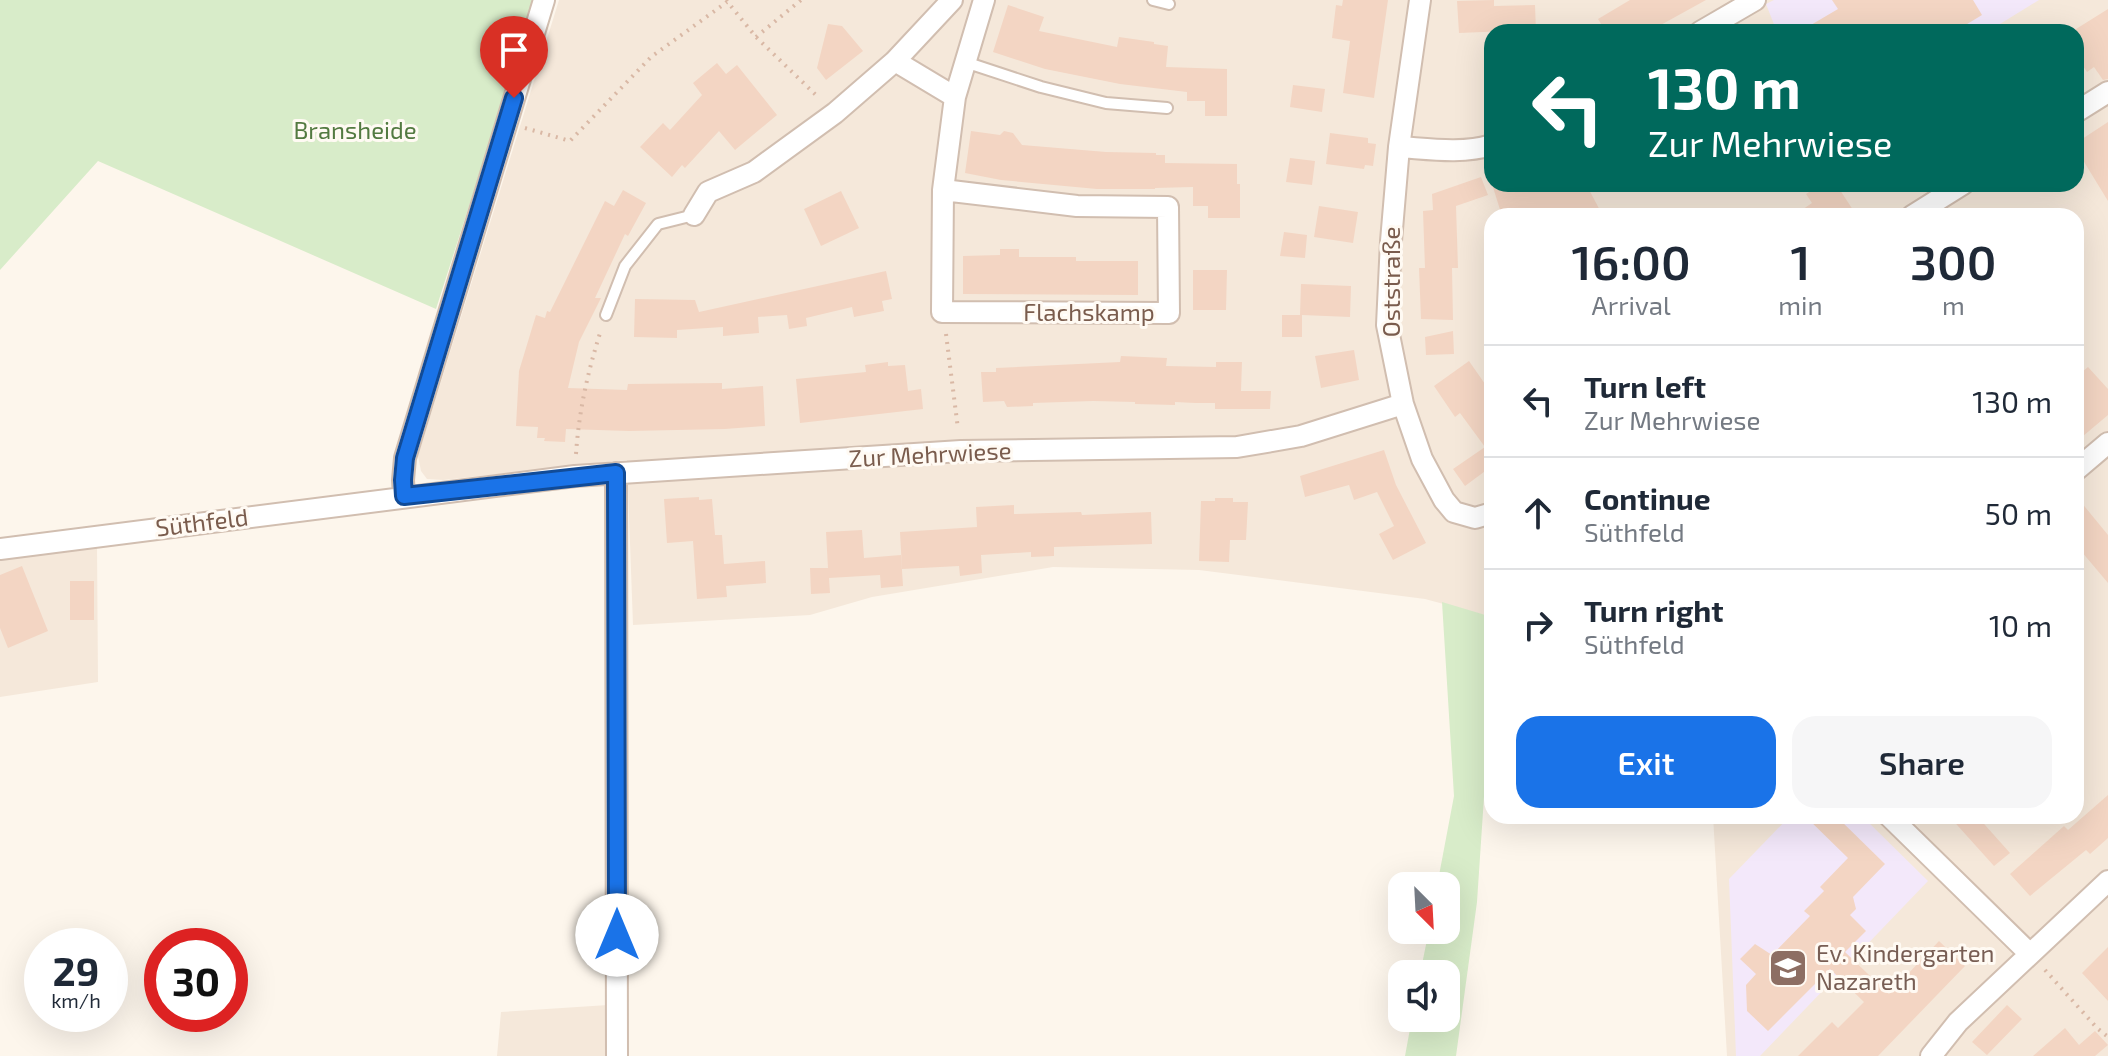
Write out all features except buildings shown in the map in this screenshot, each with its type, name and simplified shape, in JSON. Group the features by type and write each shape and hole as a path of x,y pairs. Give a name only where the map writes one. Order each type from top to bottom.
{"street":[{"path":"404,496 405,458 544,0"},
{"path":"694,215 708,192 754,172 835,113 895,61 952,0"},
{"path":"942,312 943,190 955,97 984,0"},
{"name":"Oststraße","path":"1420,0 1399,147 1387,325 1403,404 1422,459 1454,512 1475,518 1484,515"},
{"path":"1714,24 1755,0"},
{"path":"895,61 955,97"},
{"path":"2084,107 2108,92"},
{"path":"1399,147 1446,151 1484,147"},
{"name":"Flachskamp","path":"942,312 1169,313 1168,207 1077,206 943,190"},
{"path":"1925,208 1950,192"},
{"name":"Zur Mehrwiese","path":"454,490 575,476 961,451 1237,447 1301,436 1403,404"},
{"path":"2084,463 2108,443"},
{"path":"616,473 617,1056"},
{"name":"Süthfeld","path":"0,549 454,490"},
{"path":"1897,824 2030,954"},
{"path":"1931,1056 1958,1022 2108,881"}],"lane":[{"path":"1153,0 1169,4"},
{"path":"965,62 1041,87 1106,103 1167,108"},
{"path":"606,315 625,266 658,224 694,215"}],"path":[{"path":"756,37 801,0"},
{"path":"506,123 570,141 651,57 727,1 756,37 835,113"},
{"path":"942,312 961,451"},
{"path":"575,476 578,420 587,374 606,315"},
{"path":"2030,954 2108,1037"}],"shaded area":[{"path":"559,0 2108,0 2108,1056 1727,1056 1713,824 2084,824 2084,208 1484,208 1484,615 1425,599 1199,570 1053,567 872,597 810,615 633,625 627,460 443,480 427,479 421,471 418,456"},
{"path":"1774,0 2039,0 2000,24 1774,24 1766,4"},
{"path":"97,545 98,682 0,697 0,558"},
{"name":"Ev. Kindergarten Nazareth","path":"1782,824 1870,824 1928,881 1760,1056 1736,1056 1729,879"},
{"path":"608,1005 608,1056 497,1056 501,1012"}],"green space":[{"name":"Bransheide","path":"0,0 535,0 436,309 98,161 0,270"},
{"path":"1442,602 1484,615 1484,797 1477,902 1460,1027 1460,960 1423,960 1426,944 1460,944 1460,872 1440,872 1454,796"},
{"path":"1409,1032 1459,1032 1456,1056 1405,1056"}],"place":[{"name":"Ev. Kindergarten Nazareth","path":"1788,968"}],"route":[{"path":"514,98 405,458 404,496 616,473 617,935"}]}
